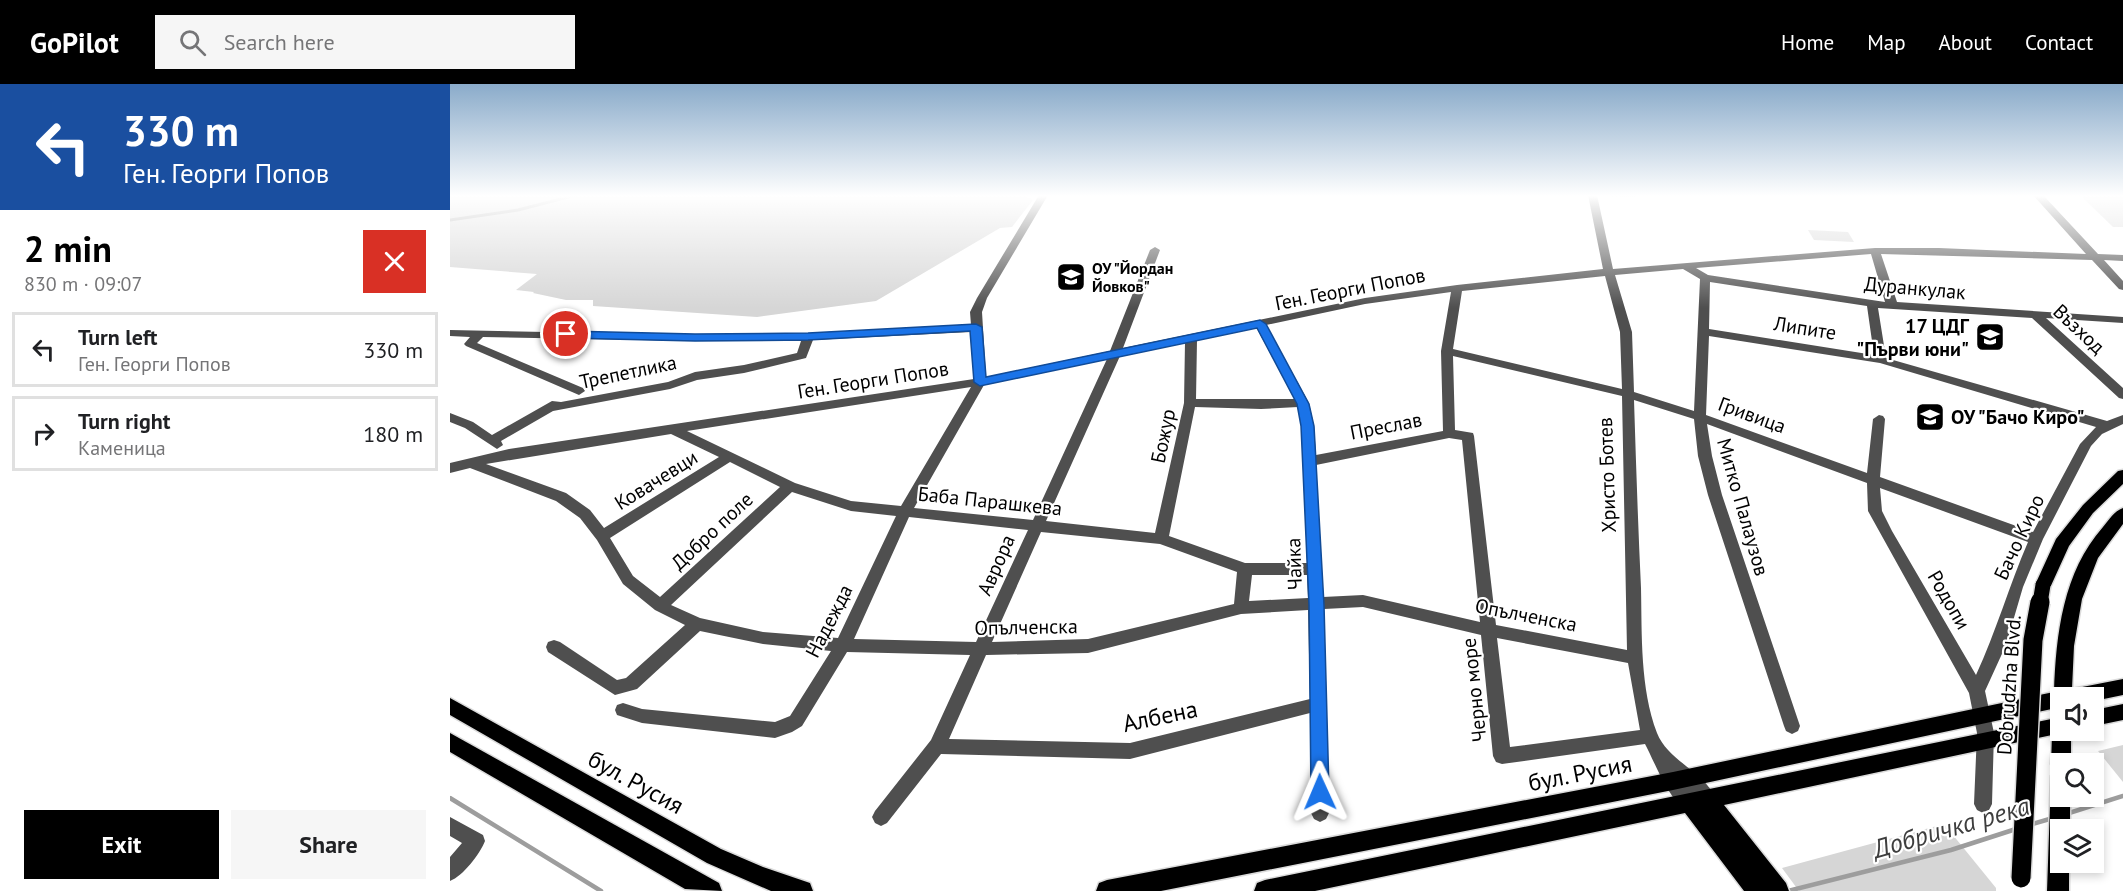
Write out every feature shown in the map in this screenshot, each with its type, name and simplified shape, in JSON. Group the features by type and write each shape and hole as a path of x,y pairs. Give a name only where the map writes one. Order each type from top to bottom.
{"main road":[{"name":"Dobrudzha Blvd.","path":"2021,885 2033,640 2043,585 2062,543 2088,508 2123,475"},
{"path":"2062,687 2064,652 2072,598 2089,558 2123,514"},
{"path":"2104,691 2123,687"},
{"name":"бул. Русия","path":"1107,891 1172,885 2050,700"},
{"name":"бул. Русия","path":"450,706 714,856 760,877 802,891"},
{"path":"2104,716 2123,712"},
{"path":"1265,891 1699,802 2050,726"},
{"path":"450,742 711,891"},
{"path":"1739,793 1730,806 1730,813 1763,886"},
{"path":"1699,802 1744,847"},
{"path":"1699,802 1763,886"},
{"path":"2058,891 2060,807"}],"street":[{"path":"980,382 976,312 1019,233"},
{"name":"Христо Ботев","path":"1600,233 1626,333 1635,658 1644,717 1650,736 1660,755 1699,802"},
{"path":"2073,233 2123,287"},
{"name":"Аврора","path":"881,817 937,746 1115,354 1155,250"},
{"name":"Ген. Георги Попов","path":"450,468 509,453 980,382 1365,301 1457,288 1609,272 1875,251 1939,251 2123,258"},
{"path":"1875,251 1892,305"},
{"path":"1685,266 1705,278"},
{"name":"Дуранкулак","path":"1705,278 1872,304 2123,320"},
{"name":"Митко Палаузов","path":"1705,278 1700,417 1705,456 1715,495 1792,726"},
{"path":"1449,434 1448,351 1457,288"},
{"path":"1872,304 1881,360"},
{"name":"Възход","path":"2036,315 2123,394"},
{"name":"Чайка","path":"1260,324 1303,404 1311,460 1320,813"},
{"path":"450,333 695,338 808,337 976,327"},
{"name":"Липите","path":"1703,332 1881,360 2108,426"},
{"name":"Трепетлика","path":"480,333 470,344 579,391 492,441"},
{"name":"Трепетлика","path":"549,408 670,385 695,376 781,361 802,355 808,337"},
{"name":"Божур","path":"1161,539 1190,402 1191,339"},
{"name":"Гривица","path":"1448,351 1628,394 1700,417 2036,539"},
{"name":"Надежда","path":"623,710 653,717 775,730 786,728 796,721 843,645 904,513 980,382"},
{"path":"1190,402 1303,404"},
{"path":"450,417 470,425 509,453"},
{"name":"Родопи","path":"1878,419 1873,479 1875,511 1977,691 1985,714 1983,804"},
{"name":"Бачо Киро","path":"1977,691 1998,645 2016,587 2036,539 2086,444 2098,431 2123,419"},
{"name":"Баба Парашкева","path":"672,429 790,486 851,506 1161,539 1245,569 1315,570"},
{"name":"Преслав","path":"1311,460 1449,434 1468,436"},
{"name":"Черно море","path":"1468,436 1502,756 1650,736"},
{"name":"Ковачевци","path":"602,536 729,457"},
{"name":"Опълченска","path":"470,463 561,497 585,514 602,536 628,580 660,606 697,624 763,639 843,645 980,649 1089,646 1241,608 1363,601 1489,630 1635,658"},
{"name":"Добро поле","path":"660,606 790,486"},
{"path":"1241,608 1245,569"},
{"path":"554,647 615,688 622,688 631,684 697,624"},
{"name":"Албена","path":"937,746 1130,751 1318,704"},
{"path":"450,826 476,841 450,872"}],"shaded area":[{"path":"450,233 992,233 876,301 757,317 593,306 593,300 566,300 516,290 537,274 450,267"},
{"path":"1810,233 1848,233 1854,242 1814,240"},
{"path":"2123,745 2123,782 2104,758 2104,753 2098,751"},
{"path":"1944,824 1996,888 1996,891 1799,891 1782,868"}],"waterway":[{"name":"Добричка река","path":"2066,814 2123,796"},
{"name":"Добричка река","path":"450,798 601,891"},
{"name":"Добричка река","path":"2029,825 2053,818"},
{"name":"Добричка река","path":"1788,891 1951,850 2016,829"}],"place":[{"name":"ОУ \"Йордан Йовков\"","path":"1071,277"},
{"name":"17 ЦДГ \"Първи юни\"","path":"1990,337"},
{"name":"ОУ \"Бачо Киро\"","path":"1930,417"}],"route":[{"path":"566,334 695,338 808,337 976,327 980,382 1260,324 1303,404 1308,426 1316,605 1320,792"}]}
